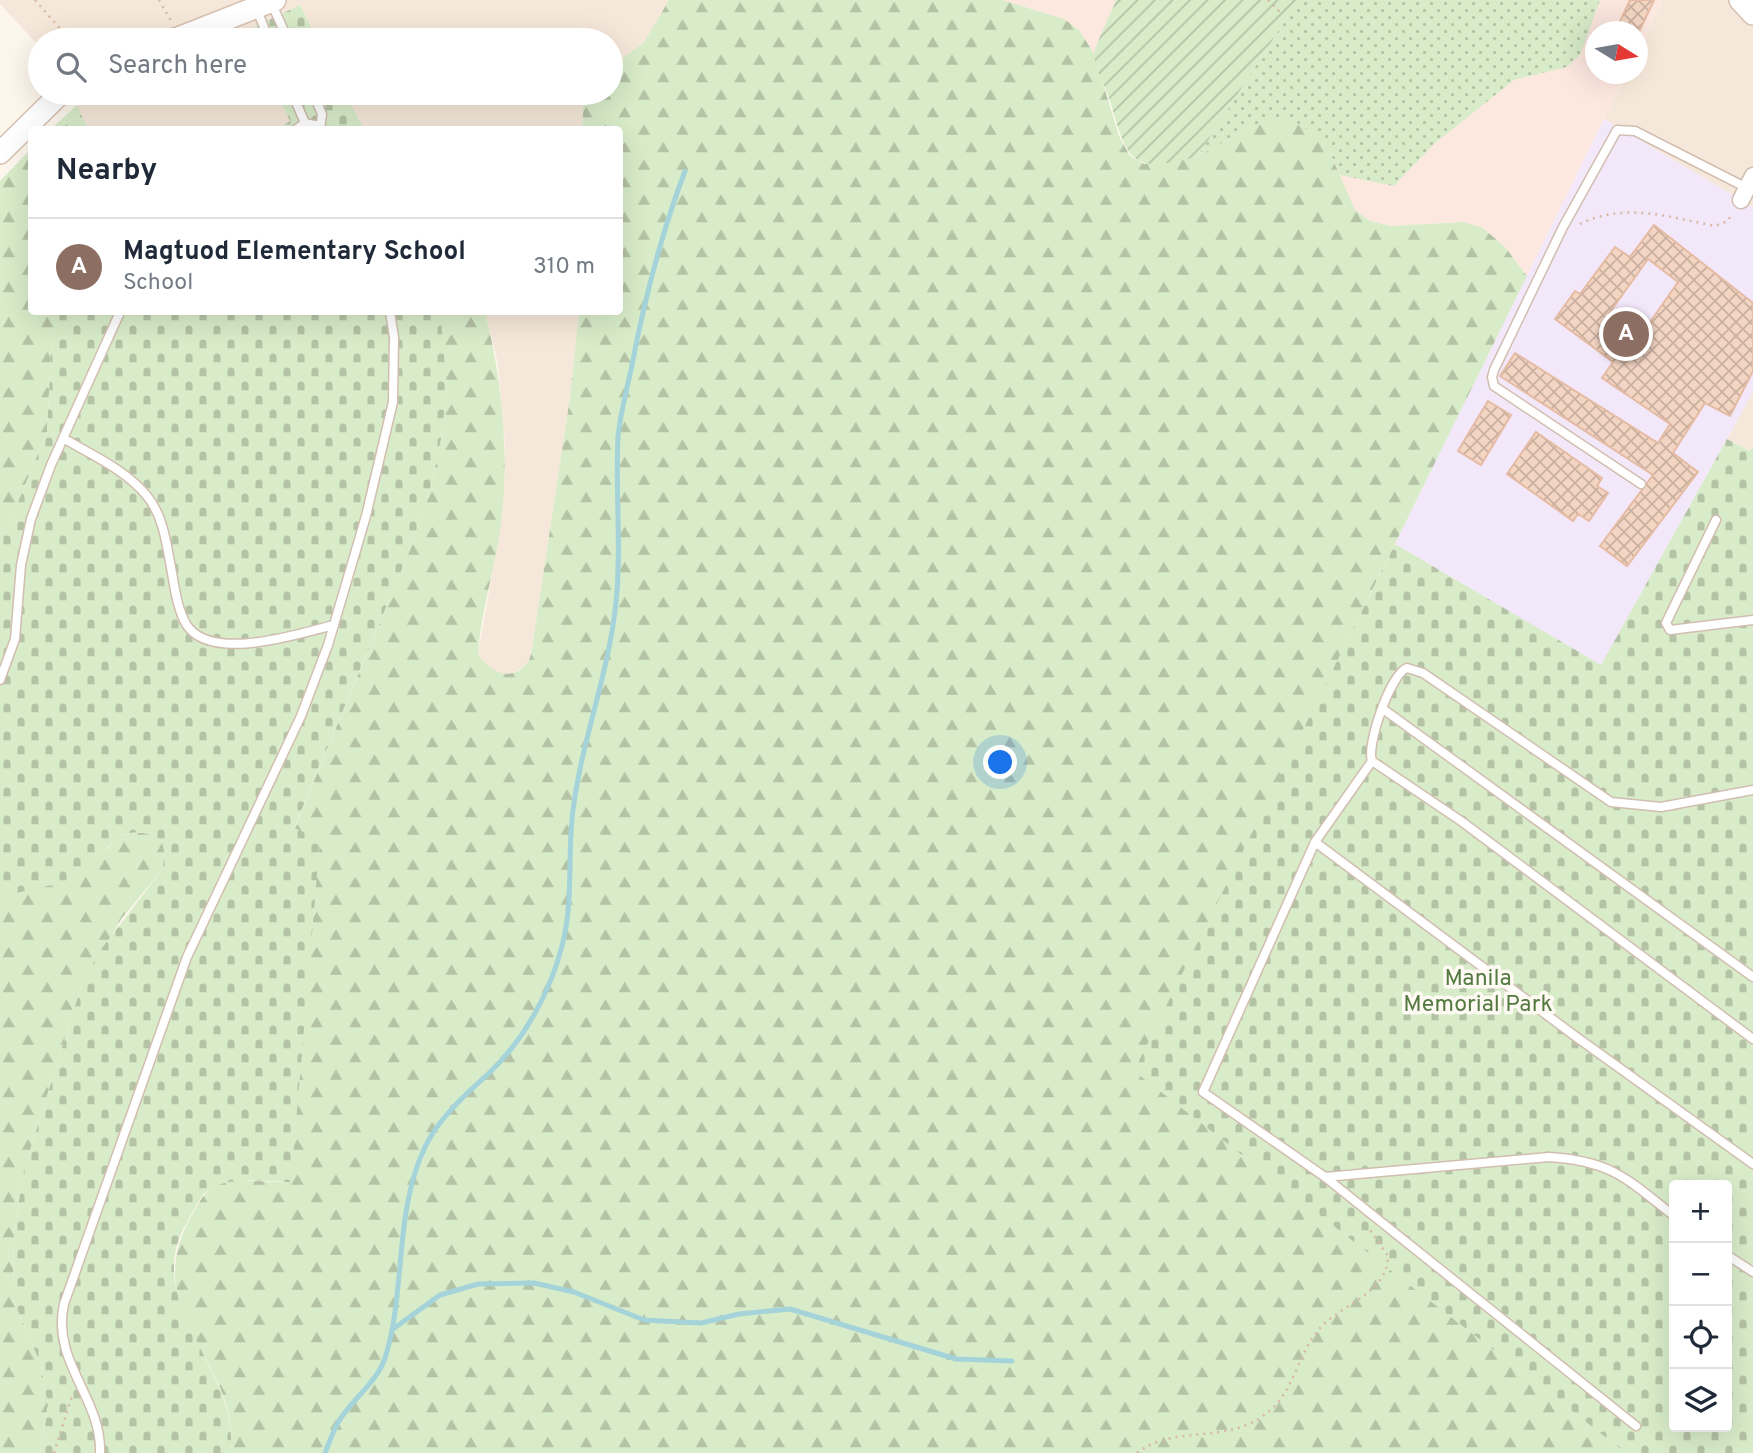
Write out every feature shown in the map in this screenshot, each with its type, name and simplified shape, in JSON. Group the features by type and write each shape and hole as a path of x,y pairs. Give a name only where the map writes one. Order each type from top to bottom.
{"main road":[{"path":"1740,0 1753,14"},
{"path":"204,28 267,3"},
{"path":"0,153 49,105"}],"lane":[{"path":"267,3 268,28"},
{"path":"267,3 281,28"},
{"path":"297,105 305,123 314,126"},
{"path":"319,105 323,114 320,126"},
{"path":"301,126 305,123"},
{"path":"1641,484 1492,383 1494,370 1563,228 1617,130 1635,131 1747,188"},
{"path":"0,680 15,639 22,565 31,519 119,315"},
{"path":"100,1453 95,1420 62,1344 60,1323 64,1304 187,957 301,716 334,625 366,516 393,402 394,337 390,315"},
{"path":"64,438 123,474 148,497 164,532 177,600 187,624 199,639 229,645 282,638 334,625"},
{"path":"1717,520 1666,623 1670,630 1753,620"},
{"path":"1636,1426 1325,1177 1203,1092 1315,842 1372,761 1372,736 1397,674 1402,670 1415,670 1611,802 1661,807 1753,790"},
{"path":"1383,709 1753,977"},
{"path":"1372,761 1461,821 1753,1039"},
{"path":"1315,842 1575,1036 1753,1164"},
{"path":"1325,1177 1549,1157 1580,1159 1615,1170 1669,1212"},
{"path":"1732,1258 1753,1272"}],"path":[{"path":"35,0 59,28"},
{"path":"159,0 172,28"},
{"path":"1268,0 1281,13"},
{"path":"1563,228 1611,211 1630,210 1715,226 1728,221 1747,188"},
{"path":"1137,1453 1157,1440 1227,1432 1252,1423 1273,1409 1289,1390 1324,1325 1376,1286 1384,1276 1388,1256 1368,1227"},
{"path":"54,1453 78,1381"}],"shaded area":[{"path":"0,0 669,0 644,42 623,58 623,28 312,28 300,5 252,28 28,28 28,34 0,4"},
{"path":"1002,0 1663,0 1648,31 1648,21 1585,21 1585,84 1622,84 1527,276 1505,247 1483,228 1464,222 1391,226 1370,221 1355,210 1346,193 1293,121 1271,119 1198,156 1169,164 1064,19"},
{"path":"1663,0 1753,0 1753,207 1604,119 1622,84 1648,84 1648,31"},
{"path":"76,105 283,105 291,121 283,126 86,126"},
{"path":"351,105 584,105 582,126 362,126"},
{"path":"1604,119 1753,207 1753,392 1601,666 1395,544"},
{"path":"486,315 579,315 570,397 533,642 528,663 514,673 501,674 485,666 478,653 500,530 505,444 498,364"},
{"path":"1753,392 1753,447 1751,451 1727,439"}],"green space":[{"path":"669,0 1002,0 1064,19 1080,31 1094,54 1119,136 1130,156 1144,164 1198,156 1271,119 1293,121 1310,131 1329,151 1355,210 1370,221 1391,226 1464,222 1483,228 1505,247 1527,276 1135,1071 1626,1453 230,1453 230,1421 222,1391 182,1309 175,1280 178,1249 198,1204 208,1191 217,1185 239,1181 291,1182 294,829 409,552 429,495 441,439 447,387 438,315 486,315 491,339 503,421 503,504 478,653 493,670 514,673 527,663 532,650 570,397 579,315 623,315 623,126 582,126 583,105 623,105 623,58 644,42"},
{"path":"1116,0 1298,0 1198,156 1159,164 1145,163 1128,150 1098,72 1094,55"},
{"path":"1298,0 1600,0 1592,21 1585,21 1585,41 1580,55 1567,67 1514,80 1434,144 1394,186 1340,175 1329,151 1255,125 1198,156"},
{"path":"300,5 312,28 252,28"},
{"path":"283,105 351,105 362,126 282,126 290,121"},
{"path":"76,106 87,126 54,126"},
{"path":"28,152 28,315 58,315 51,352 47,432 0,546 0,181"},
{"path":"58,315 439,315 441,321 447,387 441,439 429,495 409,552 294,828 320,839 291,1182 233,1181 212,1188 197,1204 175,1252 175,1282 182,1310 222,1394 230,1423 230,1453 40,1453 48,1406 41,1365 13,1299 14,1232 24,1170 81,987 99,952 162,870 165,854 162,841 133,832 122,836 73,878 0,899 0,546 47,432 51,352"},
{"name":"Manila Memorial Park","path":"1727,439 1750,451 1753,447 1753,1453 1626,1453 1134,1071 1395,544 1601,665"},
{"path":"135,832 151,834 162,841 165,854 162,870 122,918 81,987 24,1170 14,1232 13,1299 41,1365 48,1405 40,1453 0,1453 0,899 16,891 52,885 92,863 119,837"}],"building":[{"path":"1630,0 1654,0 1644,21 1620,21"},
{"path":"1654,225 1753,303 1753,371 1730,416 1705,403 1673,453 1698,472 1627,566 1600,546 1653,475 1500,376 1515,353 1658,443 1670,424 1602,378 1613,362 1555,319 1575,291 1580,294 1615,247 1630,257","holes":["1648,259 1678,282 1639,338 1608,315"]},
{"path":"1488,401 1511,415 1481,465 1458,451"},
{"path":"1536,432 1602,478 1597,486 1608,493 1589,521 1578,514 1573,521 1507,474"}],"waterway":[{"path":"325,1453 339,1421 378,1373 386,1355 396,1303 404,1223 415,1172 425,1147 445,1117 512,1048 534,1016 557,964 568,912 571,827 577,784 613,628 618,561 617,458 620,420 654,269 685,171"},
{"path":"393,1329 440,1295 478,1284 534,1283 574,1292 644,1320 701,1323 739,1314 790,1309 956,1359 1012,1361"}],"place":[{"name":"Magtuod Elementary School","path":"1626,334"}]}
